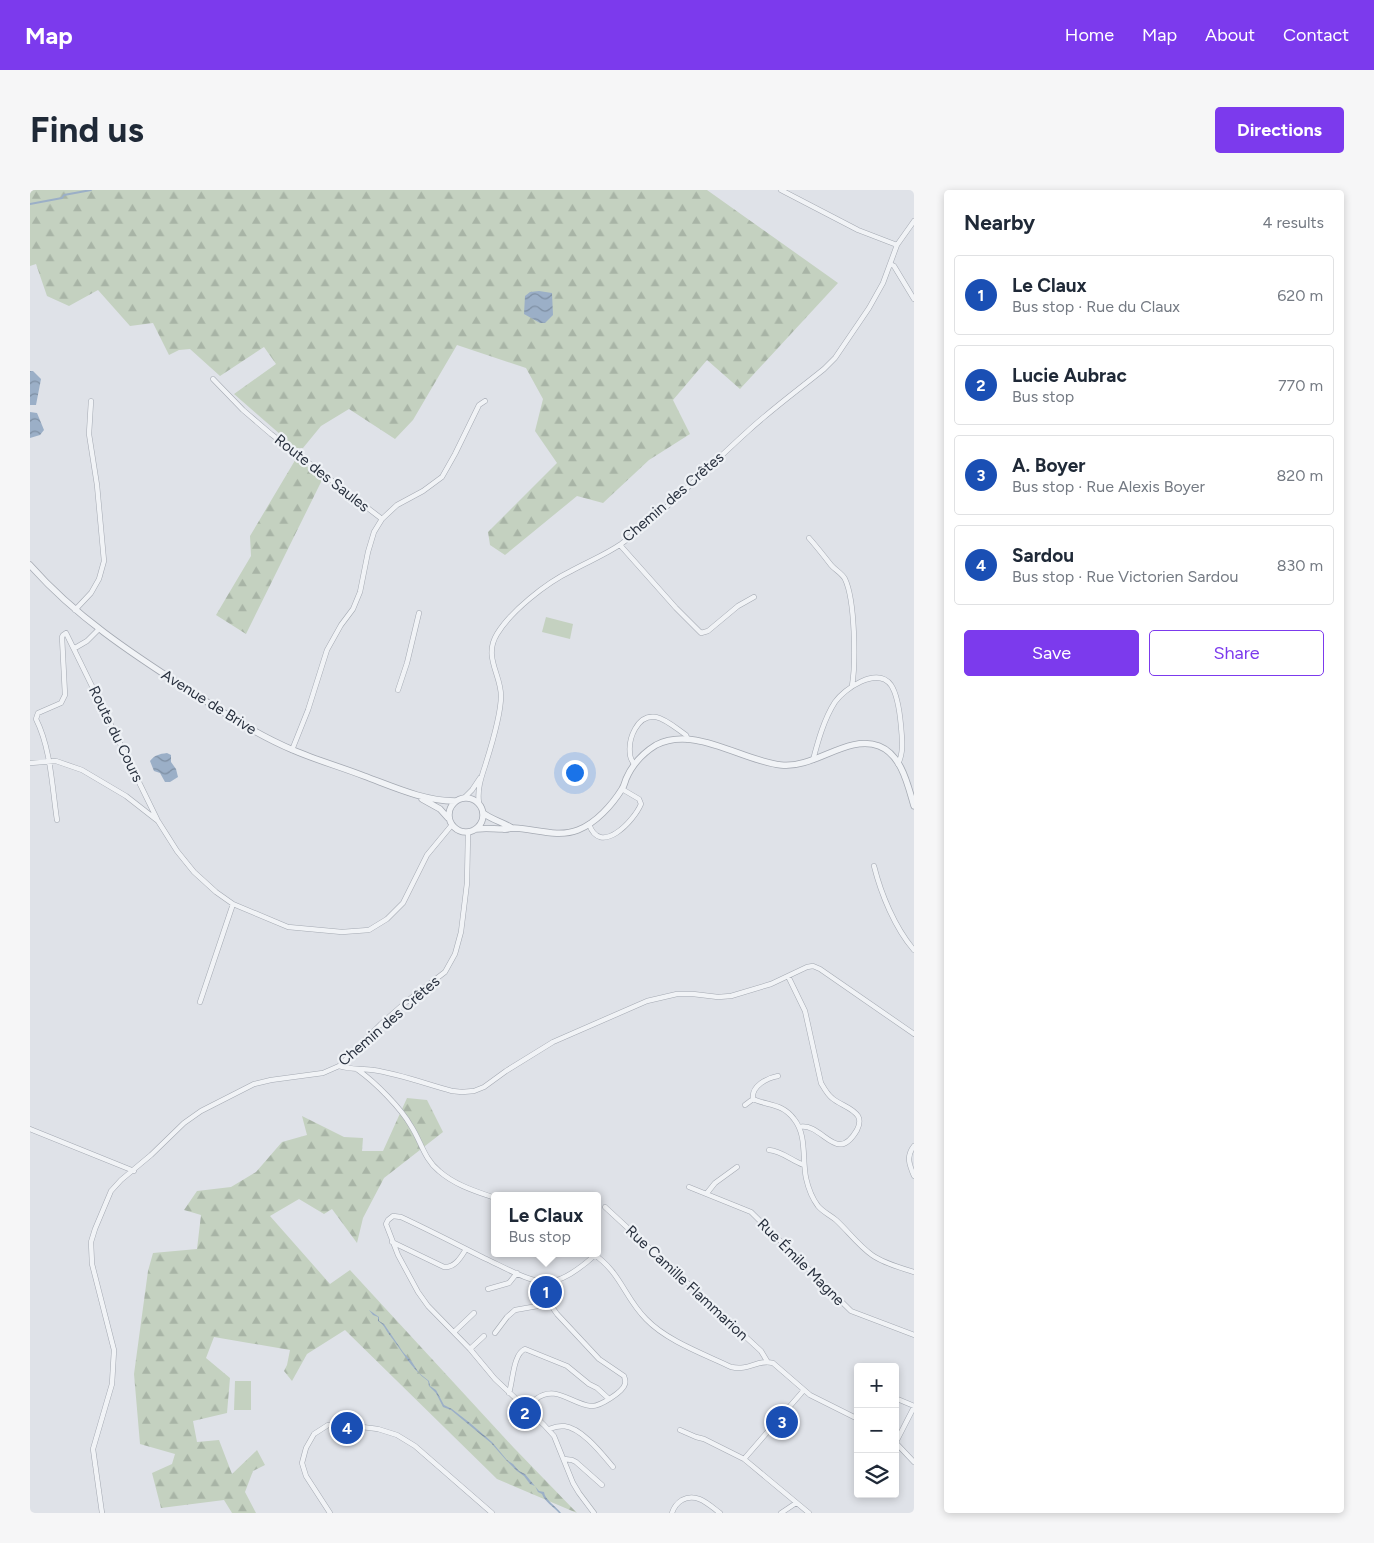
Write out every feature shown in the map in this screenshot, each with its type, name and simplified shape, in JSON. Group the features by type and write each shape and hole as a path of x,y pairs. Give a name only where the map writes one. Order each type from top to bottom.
{"street":[{"path":"781,190 858,230 897,245"},
{"name":"Chemin des Crêtes","path":"479,803 478,796 481,777 494,732 501,695 492,662 491,648 496,636 515,611 552,582 620,545 669,504 755,424 824,369 835,358 870,308 883,284 897,245 914,220"},
{"path":"890,264 894,266 914,299"},
{"name":"Route des Saules","path":"213,379 243,410 264,428 382,519 374,532 360,592 353,609 341,625 327,650 308,710 292,750"},
{"path":"382,519 397,505 423,491 442,477 479,405 485,401"},
{"path":"75,610 91,593 99,579 104,561 97,485 89,434 90,402"},
{"path":"809,538 833,567 844,577 848,589 854,633 855,670 852,686"},
{"path":"620,545 701,633 708,631 738,606 754,597"},
{"name":"Avenue de Brive","path":"30,565 75,610 99,629 232,718 292,750 416,795"},
{"path":"398,690 407,663 419,613"},
{"path":"75,648 87,641 99,629"},
{"name":"Route du Cours","path":"36,719 38,713 61,703 65,695 62,637 64,633 68,634 158,821 177,851 194,872 216,892 233,904 288,926 342,932 369,930 387,919 403,903 427,855 451,826"},
{"path":"813,760 818,741 835,702 852,686 870,678 879,678 887,680 892,686 900,717 902,756 898,764"},
{"path":"30,716 36,719 42,730 57,820"},
{"path":"634,764 630,756 629,745 636,727 643,720 656,717 686,735 688,740"},
{"path":"416,795 440,810 451,826 462,832 486,828 504,830 512,828 564,833 578,830 602,814 622,789 634,764 655,746 674,740 697,740 780,765 800,764 852,745 872,744 881,747 891,754 898,764 905,777 914,806"},
{"name":"Route du Cours","path":"30,763 56,761 82,770 126,796 158,821"},
{"name":"Chemin des Crêtes","path":"465,797 481,777"},
{"path":"589,824 595,836 604,838 614,835 621,830 638,811 641,804 639,799 622,789"},
{"path":"416,795 442,801 455,801 465,797 472,799 479,803 483,813 482,822 477,829"},
{"path":"448,819 448,812 455,801"},
{"path":"483,813 512,828"},
{"name":"Chemin des Crêtes","path":"102,1513 93,1449 112,1384 114,1350 92,1264 91,1242 111,1191 184,1123 201,1111 254,1084 323,1073 339,1066 394,1013 438,979 451,963 460,932 467,883 468,832"},
{"path":"874,866 879,886 907,942 914,950"},
{"path":"200,1002 233,904"},
{"path":"339,1066 348,1069 386,1072 452,1091 474,1091 484,1087 553,1042 647,1001 677,994 731,996 771,984 806,967 813,966 914,1034"},
{"path":"788,976 805,1011 821,1083 833,1099 857,1114 860,1119 859,1126 853,1136 846,1143 840,1145 828,1141 811,1127 799,1127"},
{"path":"357,1069 377,1087 411,1124 429,1161 440,1172 460,1185 491,1197"},
{"path":"745,1105 753,1099 754,1090 757,1086 768,1079 778,1076"},
{"path":"753,1099 785,1110 799,1127 803,1141 807,1180 817,1205 835,1218 872,1255 914,1272"},
{"path":"30,1129 134,1171"},
{"path":"914,1146 910,1151 908,1160 914,1176"},
{"path":"769,1150 784,1154 804,1165"},
{"path":"707,1193 715,1183 737,1167"},
{"name":"Rue Émile Magne","path":"689,1186 750,1212 851,1311 914,1335"},
{"name":"Rue Camille Flammarion","path":"605,1207 761,1351 767,1361 780,1368 810,1395 854,1417"},
{"path":"591,1257 572,1273 560,1279 543,1282 517,1273 398,1215 390,1217 386,1224 398,1256 428,1306 470,1349 494,1379 549,1429 554,1436 579,1494 594,1513"},
{"path":"392,1242 448,1268 455,1263 466,1249"},
{"path":"598,1257 617,1275 645,1318 654,1327 670,1337 740,1369 767,1361"},
{"path":"488,1289 509,1283 517,1273"},
{"path":"532,1414 536,1399 544,1394 558,1393 581,1403 598,1406 625,1385 626,1380 624,1376 595,1355 557,1314 549,1304 543,1290 543,1282"},
{"path":"495,1333 515,1310 549,1304"},
{"path":"454,1332 474,1313"},
{"path":"470,1349 484,1336"},
{"path":"508,1393 512,1384 517,1356 521,1350 525,1349 566,1366 609,1399"},
{"path":"744,1460 804,1390"},
{"path":"899,1400 914,1406 899,1434"},
{"path":"330,1513 306,1476 302,1464 306,1448 314,1434 328,1425 338,1424 378,1429 397,1435 415,1446 492,1513"},
{"path":"549,1429 567,1426 583,1435 591,1441 613,1467"},
{"path":"680,1430 704,1439 744,1460 809,1513"},
{"path":"899,1446 914,1462"},
{"path":"564,1459 576,1462 602,1484"},
{"path":"672,1513 679,1502 686,1498 694,1497 702,1500 720,1513"},
{"path":"781,1513 796,1503"}],"green space":[{"path":"30,190 707,190 838,283 740,389 707,360 673,400 690,434 649,460 603,503 577,496 505,555 490,545 488,532 557,463 535,431 543,399 526,368 457,345 413,420 395,439 349,409 321,426 303,448 296,448 234,394 276,364 264,347 220,376 190,349 179,350 169,355 153,323 130,326 98,290 69,306 47,296 36,264 30,266"},
{"path":"297,457 322,480 246,634 216,615 251,556 250,536"},
{"path":"546,617 573,624 570,639 542,632"},
{"path":"407,1098 427,1100 443,1132 384,1178 363,1218 357,1243 332,1209 324,1214 299,1199 270,1216 330,1284 350,1270 514,1448 577,1513 497,1479 345,1330 307,1354 292,1381 284,1371 290,1350 214,1337 206,1358 230,1378 227,1413 193,1421 197,1442 219,1440 232,1474 257,1450 265,1465 253,1471 245,1492 256,1513 232,1513 224,1500 161,1508 152,1473 172,1464 175,1454 140,1444 134,1374 148,1271 153,1253 197,1249 201,1215 184,1210 197,1191 231,1187 256,1172 282,1142 307,1135 302,1116 344,1137 363,1138 362,1151 383,1151"},
{"path":"235,1381 251,1381 251,1410 234,1410"}],"water":[{"path":"530,292 552,293 553,315 545,323 540,323 524,314 525,296"},
{"path":"30,371 33,371 41,379 36,405 30,405"},
{"path":"30,412 37,413 44,430 40,435 30,438"},
{"path":"167,753 171,755 171,762 176,769 178,777 170,782 165,782 160,773 154,771 150,761 157,755"},
{"path":"369,1310 379,1317 379,1321 384,1324 419,1373 411,1365 384,1326 378,1321 378,1317"},
{"path":"419,1373 429,1381 430,1386 436,1390 444,1405 452,1409 492,1442 507,1460 525,1474 535,1486 530,1484 524,1476 506,1460 491,1443 451,1410 443,1407 436,1393 429,1386 428,1381"},
{"path":"535,1486 539,1491 544,1492 548,1500 561,1513 547,1502"}],"waterway":[{"path":"30,204 91,190"}],"place":[{"name":"Le Claux","path":"546,1292"},
{"name":"Lucie Aubrac","path":"525,1413"},
{"name":"A. Boyer","path":"782,1422"},
{"name":"Sardou","path":"347,1428"}]}
